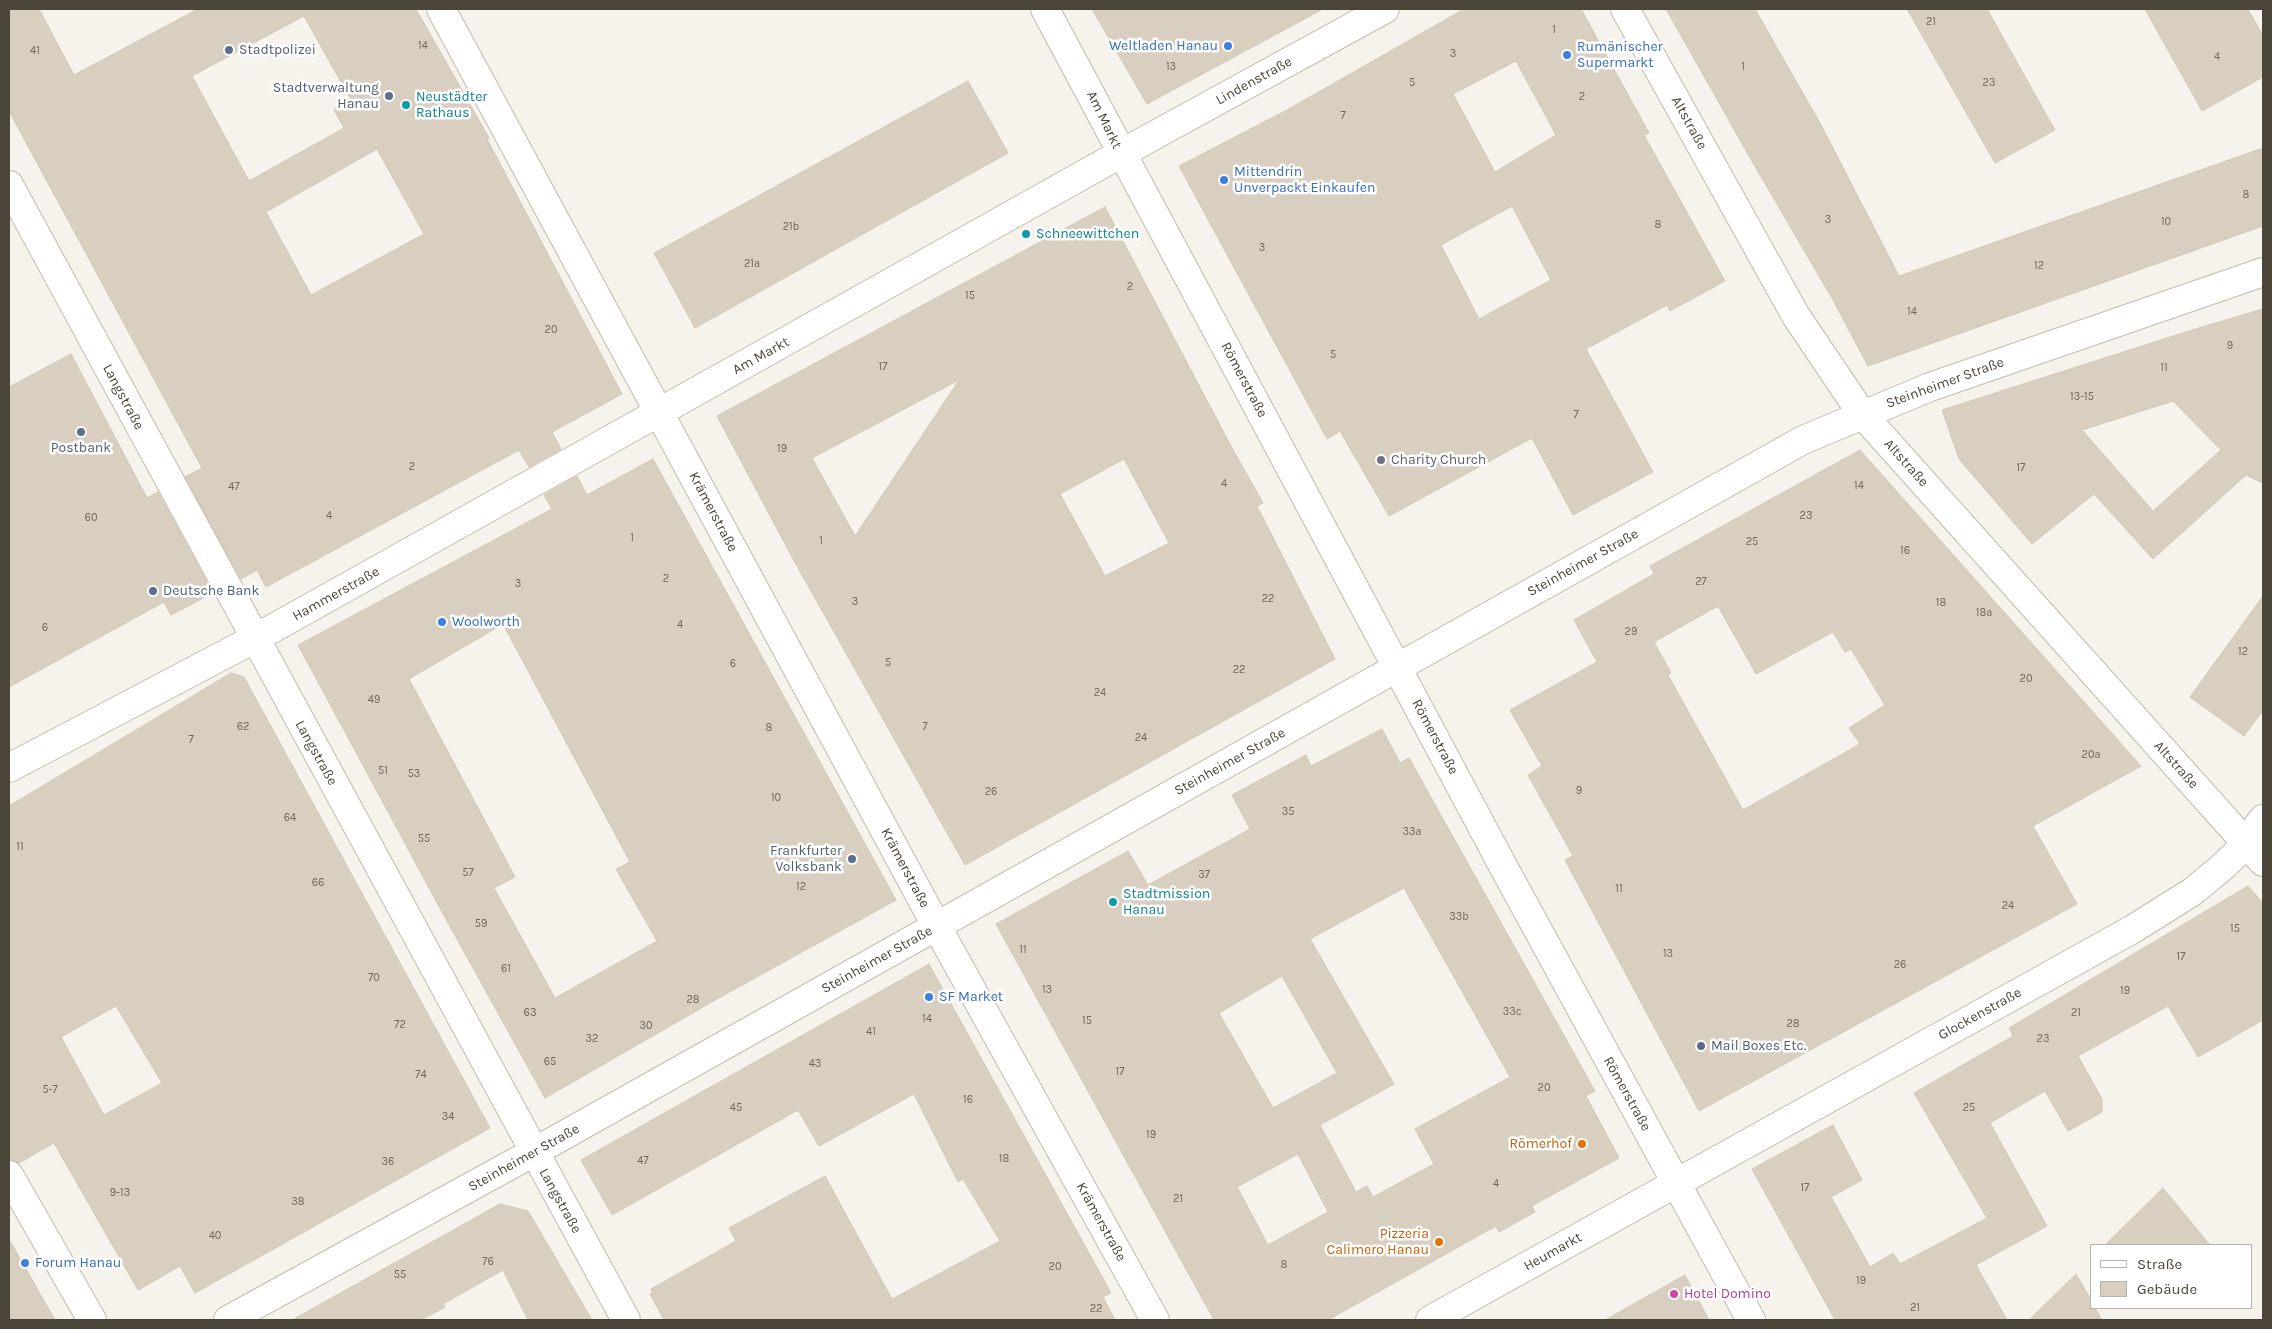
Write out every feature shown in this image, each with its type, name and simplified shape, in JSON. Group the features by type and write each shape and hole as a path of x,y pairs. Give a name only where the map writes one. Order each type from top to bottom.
{"street":[{"path":"441,9 660,413"},
{"name":"Lindenstraße","path":"1122,153 1385,9"},
{"name":"Altstraße","path":"1625,9 1796,316 1862,414 2263,862"},
{"name":"Am Markt","path":"660,413 1122,153 1047,11"},
{"name":"Römerstraße","path":"1122,153 1397,667 1751,1320"},
{"name":"Langstraße","path":"9,185 254,639 626,1320"},
{"name":"Steinheimer Straße","path":"228,1320 534,1152 1803,440 1930,387 2263,272"},
{"name":"Hammerstraße","path":"9,768 254,639 660,413"},
{"name":"Krämerstraße","path":"660,413 936,927 1155,1320"},
{"name":"Glockenstraße","path":"1675,1182 2133,929 2200,886 2231,859 2263,819"},
{"path":"9,1175 92,1320"},
{"name":"Heumarkt","path":"1430,1320 1675,1182"}],"building":[{"path":"9,9 39,9 74,75 198,9 416,9 489,138 487,139 622,394 552,432 561,449 529,467 519,450 266,587 257,570 241,579 185,477 202,468 9,111","holes":["304,16 351,100 334,110 344,128 249,181 192,76","377,149 424,234 311,295 266,212"]},
{"path":"1092,9 1323,9 1147,104"},
{"path":"1464,9 1581,9 1649,133 1644,135 1725,281 1670,311 1667,305 1586,349 1653,472 1573,515 1532,438 1389,516 1340,431 1327,439 1179,166 1287,110","holes":["1516,61 1556,135 1495,172 1453,94","1512,206 1551,280 1479,319 1441,245"]},
{"path":"1666,9 1755,9 1821,125 1899,276 2263,148 2263,226 1868,366 1833,300"},
{"path":"1907,9 1987,9 2055,130 1995,163"},
{"path":"2145,9 2248,9 2263,36 2263,77 2202,111"},
{"path":"968,81 1008,153 695,328 654,253"},
{"path":"1105,207 1263,503 1257,506 1335,659 965,865 793,559 717,416","holes":["959,380 855,536 812,458","1124,459 1169,543 1105,576 1060,494"]},
{"path":"2263,309 2263,483 2246,475 2153,559 2094,494 2032,544 1959,459 1942,410","holes":["2173,401 2221,450 2153,511 2082,430"]},
{"path":"71,354 147,498 158,492 213,593 171,615 164,602 9,687 9,387"},
{"path":"1860,450 2141,766 2033,826 2077,904 1699,1111 1565,860 1573,856 1528,775 1542,766 1510,710 1597,662 1574,620 1654,574 1650,566","holes":["1718,606 1756,674 1833,632 1845,652 1851,649 1885,705 1849,728 1860,744 1743,810 1668,675 1671,673 1654,642"]},
{"path":"653,459 896,900 717,999 545,1098 298,645 552,509 544,495 577,476 587,495","holes":["503,624 630,862 616,869 657,941 555,998 494,888 515,877 409,679"]},
{"path":"2263,596 2263,710 2244,736 2190,697"},
{"path":"231,673 244,677 490,1128 195,1293 180,1266 138,1290 54,1143 19,1163 9,1159 9,806","holes":["116,1006 162,1083 104,1115 61,1037"]},
{"path":"1382,729 1400,763 1409,758 1595,1091 1586,1096 1619,1158 1532,1206 1535,1212 1499,1232 1496,1226 1328,1320 1214,1320 996,924 1128,851 1148,885 1250,829 1232,795 1306,755 1311,766","holes":["1404,888 1510,1077 1415,1129 1434,1164 1373,1197 1367,1186 1356,1192 1320,1125 1394,1084 1310,939","1282,976 1337,1073 1273,1108 1219,1013","1298,1154 1328,1212 1268,1245 1237,1187"]},
{"path":"2248,886 2263,903 2263,1020 2198,1057 2168,1006 2078,1056 2102,1099 2102,1112 2068,1131 2045,1091 1990,1123 2047,1226 1976,1265 2007,1320 1835,1320 1752,1169 1833,1125 1862,1180 1831,1197 1870,1267 1893,1253 1900,1264 1987,1218 1914,1093 2013,1036 2009,1028"},
{"path":"929,964 1111,1293 1103,1297 1115,1320 664,1320 650,1294 653,1293 651,1289 736,1241 729,1228 825,1176 892,1299 1000,1241 963,1179 958,1182 914,1094 819,1146 798,1110 612,1215 581,1160"},
{"path":"2163,1188 2209,1244 2106,1244"},
{"path":"500,1204 528,1211 592,1320 528,1320 503,1270 443,1304 445,1307 421,1320 292,1320"},
{"path":"9,1239 55,1320 9,1320"},
{"path":"2076,1274 2090,1298 2090,1309 2096,1309 2102,1320 2029,1320"},
{"name":"Hotel Domino","path":"1685,1275 1709,1320 1605,1320"}],"place":[{"name":"Weltladen Hanau","path":"1228,46"},
{"name":"Stadtpolizei","path":"229,50"},
{"name":"Rumänischer Supermarkt","path":"1567,55"},
{"name":"Stadtverwaltung Hanau","path":"389,96"},
{"name":"Neustädter Rathaus","path":"406,105"},
{"name":"Mittendrin Unverpackt Einkaufen","path":"1224,180"},
{"name":"Schneewittchen","path":"1026,234"},
{"name":"Postbank","path":"81,432"},
{"name":"Charity Church","path":"1381,460"},
{"name":"Deutsche Bank","path":"153,591"},
{"name":"Woolworth","path":"442,622"},
{"name":"Frankfurter Volksbank","path":"852,859"},
{"name":"Stadtmission Hanau","path":"1113,902"},
{"name":"SF Market","path":"929,997"},
{"name":"Mail Boxes Etc.","path":"1701,1046"},
{"name":"Römerhof","path":"1582,1144"},
{"name":"Pizzeria Calimero Hanau","path":"1439,1242"},
{"name":"Forum Hanau","path":"25,1263"},
{"name":"Hotel Domino","path":"1674,1294"}]}
